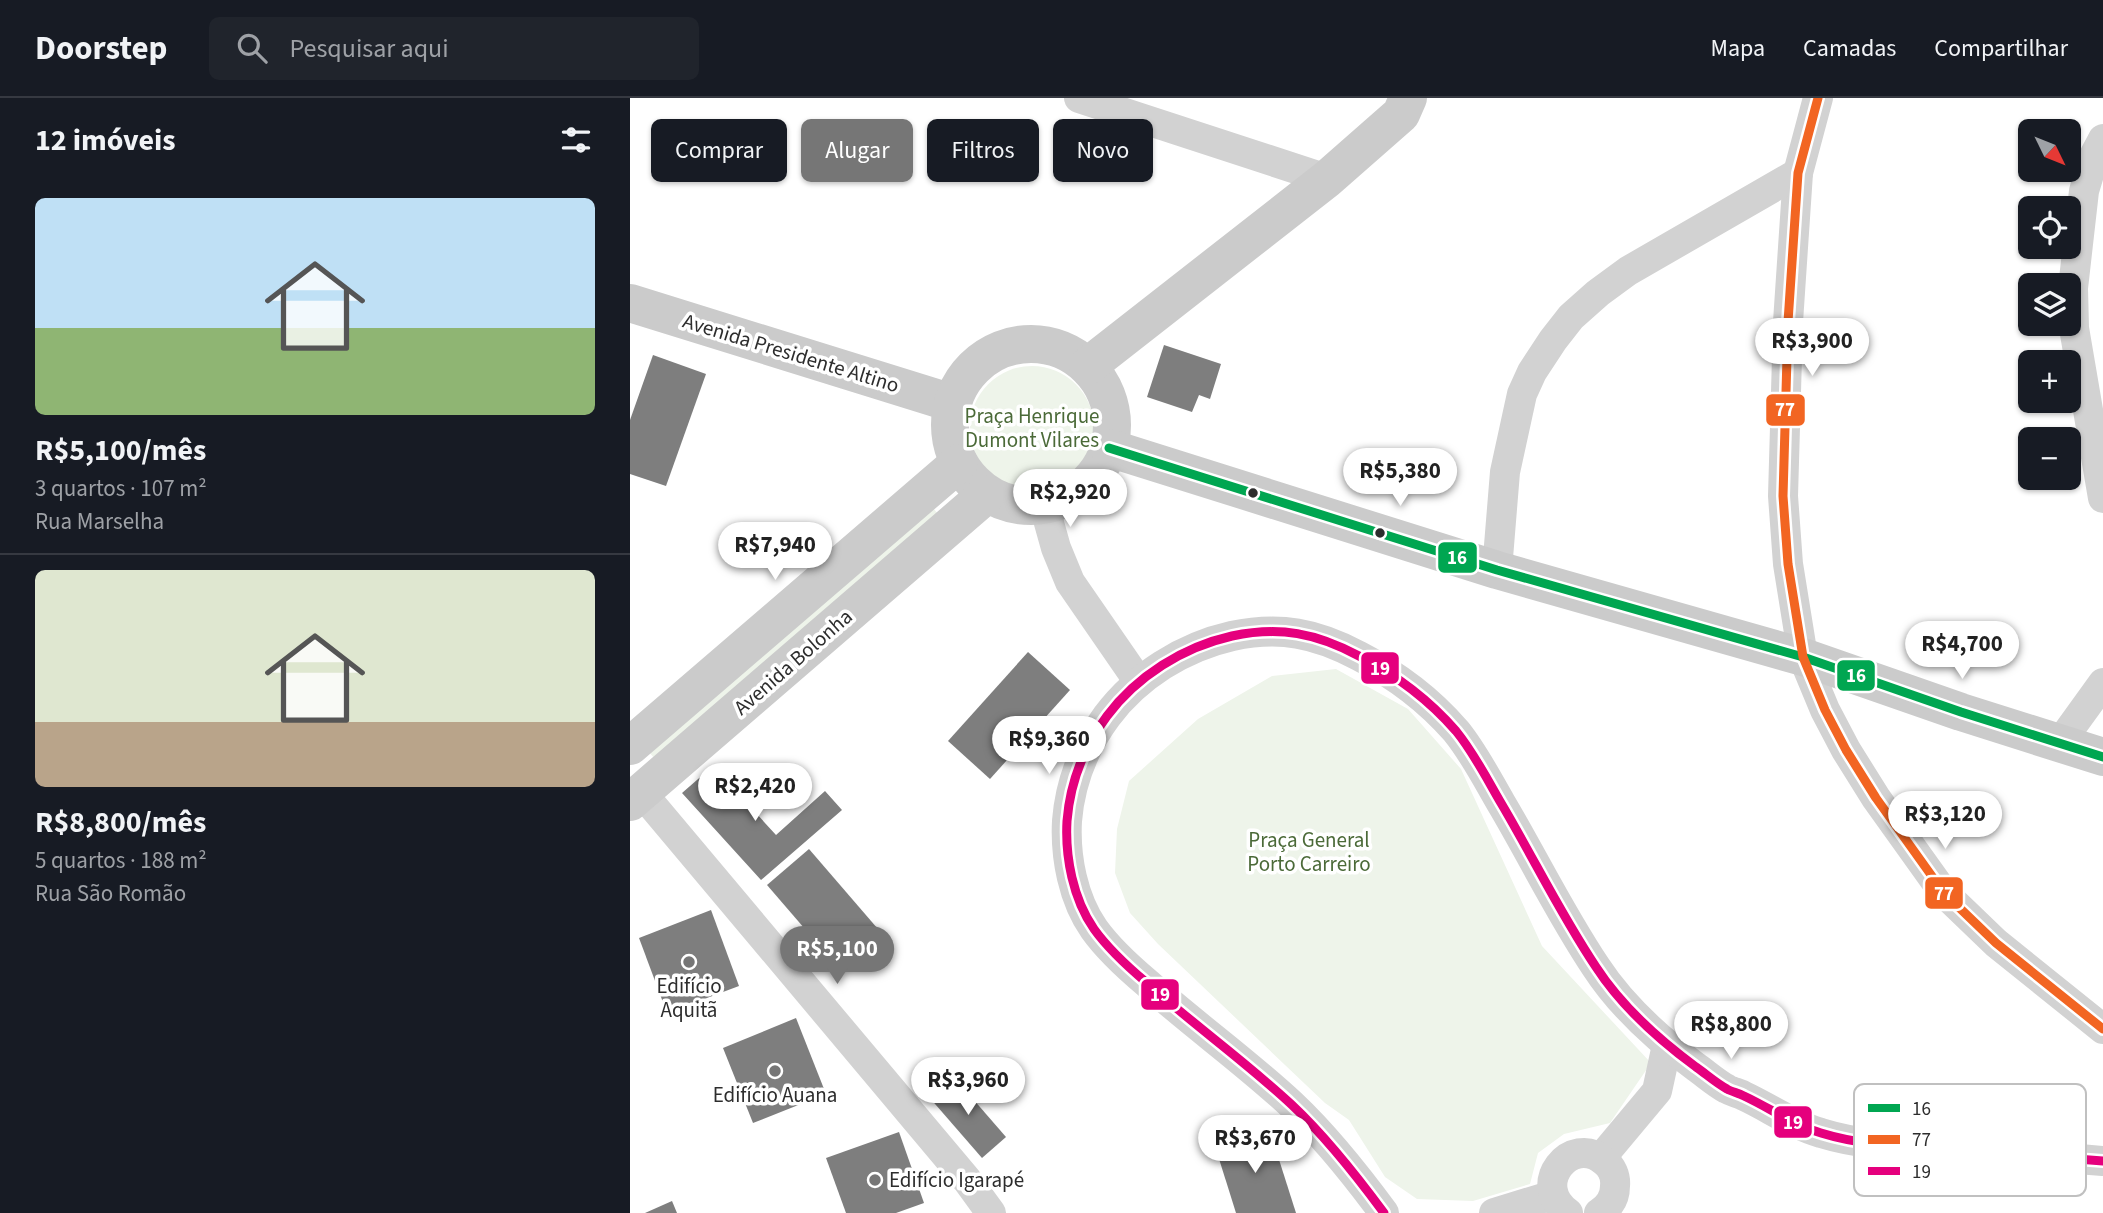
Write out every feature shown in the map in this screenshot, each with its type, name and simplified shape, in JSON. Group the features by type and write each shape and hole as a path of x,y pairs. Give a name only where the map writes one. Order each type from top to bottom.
{"main road":[{"path":"1088,366 1327,179 1410,103"},
{"name":"Avenida Presidente Altino","path":"630,303 952,404"},
{"path":"1026,343 1059,348 1088,366 1097,377 1110,404 1112,433 1109,448 1099,469 1084,486 1065,499 1044,505 1015,505 988,494 966,475 951,444 949,424 958,388 979,362 994,352 1026,343"},
{"path":"1109,448 1497,570 1803,657 2103,757"},
{"name":"Avenida Bolonha","path":"630,746 959,464"},
{"name":"Avenida Bolonha","path":"636,797 988,494"}],"street":[{"path":"1079,98 1327,179"},
{"path":"1818,98 1798,173 1788,322 1783,496 1788,564 1803,657 1825,710 1846,750 1944,893 1996,943 2103,1029"},
{"path":"2103,139 2095,154 2084,191 2073,288 2074,328 2103,498"},
{"path":"1497,570 1505,471 1522,394 1532,372 1553,340 1571,317 1628,271 1798,173"},
{"path":"1044,505 1056,548 1070,582 1139,682"},
{"path":"1384,1213 1363,1184 1295,1108 1124,963 1094,928 1083,909 1073,882 1068,857 1067,824 1072,789 1078,767 1104,720 1139,682 1164,663 1220,639 1250,632 1278,630 1308,636 1342,646 1412,690 1458,734 1480,767 1598,971 1638,1018 1667,1045 1725,1088 1789,1120 1828,1135 1854,1141"},
{"path":"2059,744 2103,683"},
{"path":"636,797 967,1180 991,1213"},
{"path":"1601,1158 1657,1091 1667,1045"},
{"path":"1494,1213 1561,1204 1551,1186 1556,1170 1568,1157 1585,1153 1601,1158 1608,1164 1615,1180 1614,1197 1609,1210"}],"green space":[{"name":"Praça Henrique Dumont Vilares","path":"1032,366 1056,371 1076,384 1089,404 1094,428 1089,452 1076,472 1056,485 1032,490 1008,485 988,472 975,452 970,428 975,404 988,384 1008,371"},
{"path":"932,507 939,515 655,759 648,751"},
{"name":"Praça General Porto Carreiro","path":"1336,669 1408,709 1461,769 1542,946 1651,1063 1610,1123 1564,1134 1538,1153 1530,1184 1473,1201 1417,1199 1385,1177 1349,1120 1325,1103 1158,944 1130,913 1115,873 1117,829 1129,781 1198,719 1272,676"}],"building":[{"path":"1164,345 1221,364 1210,399 1199,395 1192,412 1147,397"},
{"path":"653,355 706,374 666,486 630,474 630,420"},
{"path":"1028,652 1070,690 990,779 948,741"},
{"path":"713,766 776,835 825,791 842,810 761,880 682,793"},
{"path":"809,849 884,936 842,972 767,885"},
{"name":"Edifício Aquitã","path":"711,910 739,986 667,1013 639,938"},
{"name":"Edifício Auana","path":"796,1018 826,1094 753,1123 723,1048"},
{"path":"953,1076 1006,1137 982,1158 929,1097"},
{"path":"1269,1128 1296,1213 1236,1213 1215,1146"},
{"name":"Edifício Igarapé","path":"899,1132 924,1203 896,1213 846,1213 826,1158"},
{"path":"672,1201 677,1213 645,1213"}],"transit line":[{"name":"77","path":"1818,98 1798,173 1788,322 1783,496 1788,564 1803,657 1825,710 1846,750 1876,798 1944,893 1996,943 2103,1029"},
{"name":"16","path":"1109,448 1497,570 1803,657 1961,712 2103,757"},
{"name":"19","path":"1384,1213 1340,1157 1292,1105 1112,951 1094,929 1076,891 1067,849 1067,821 1075,779 1091,740 1107,716 1132,688 1162,665 1214,641 1266,632 1313,637 1343,648 1399,680 1456,731 1513,823 1583,947 1606,982 1629,1009 1655,1034 1723,1087 1801,1126 1854,1141"},
{"name":"19","path":"2086,1160 2103,1161"}],"place":[{"name":"Edifício Aquitã","path":"689,962"},
{"name":"Edifício Auana","path":"775,1071"},
{"name":"Edifício Igarapé","path":"875,1180"}]}
